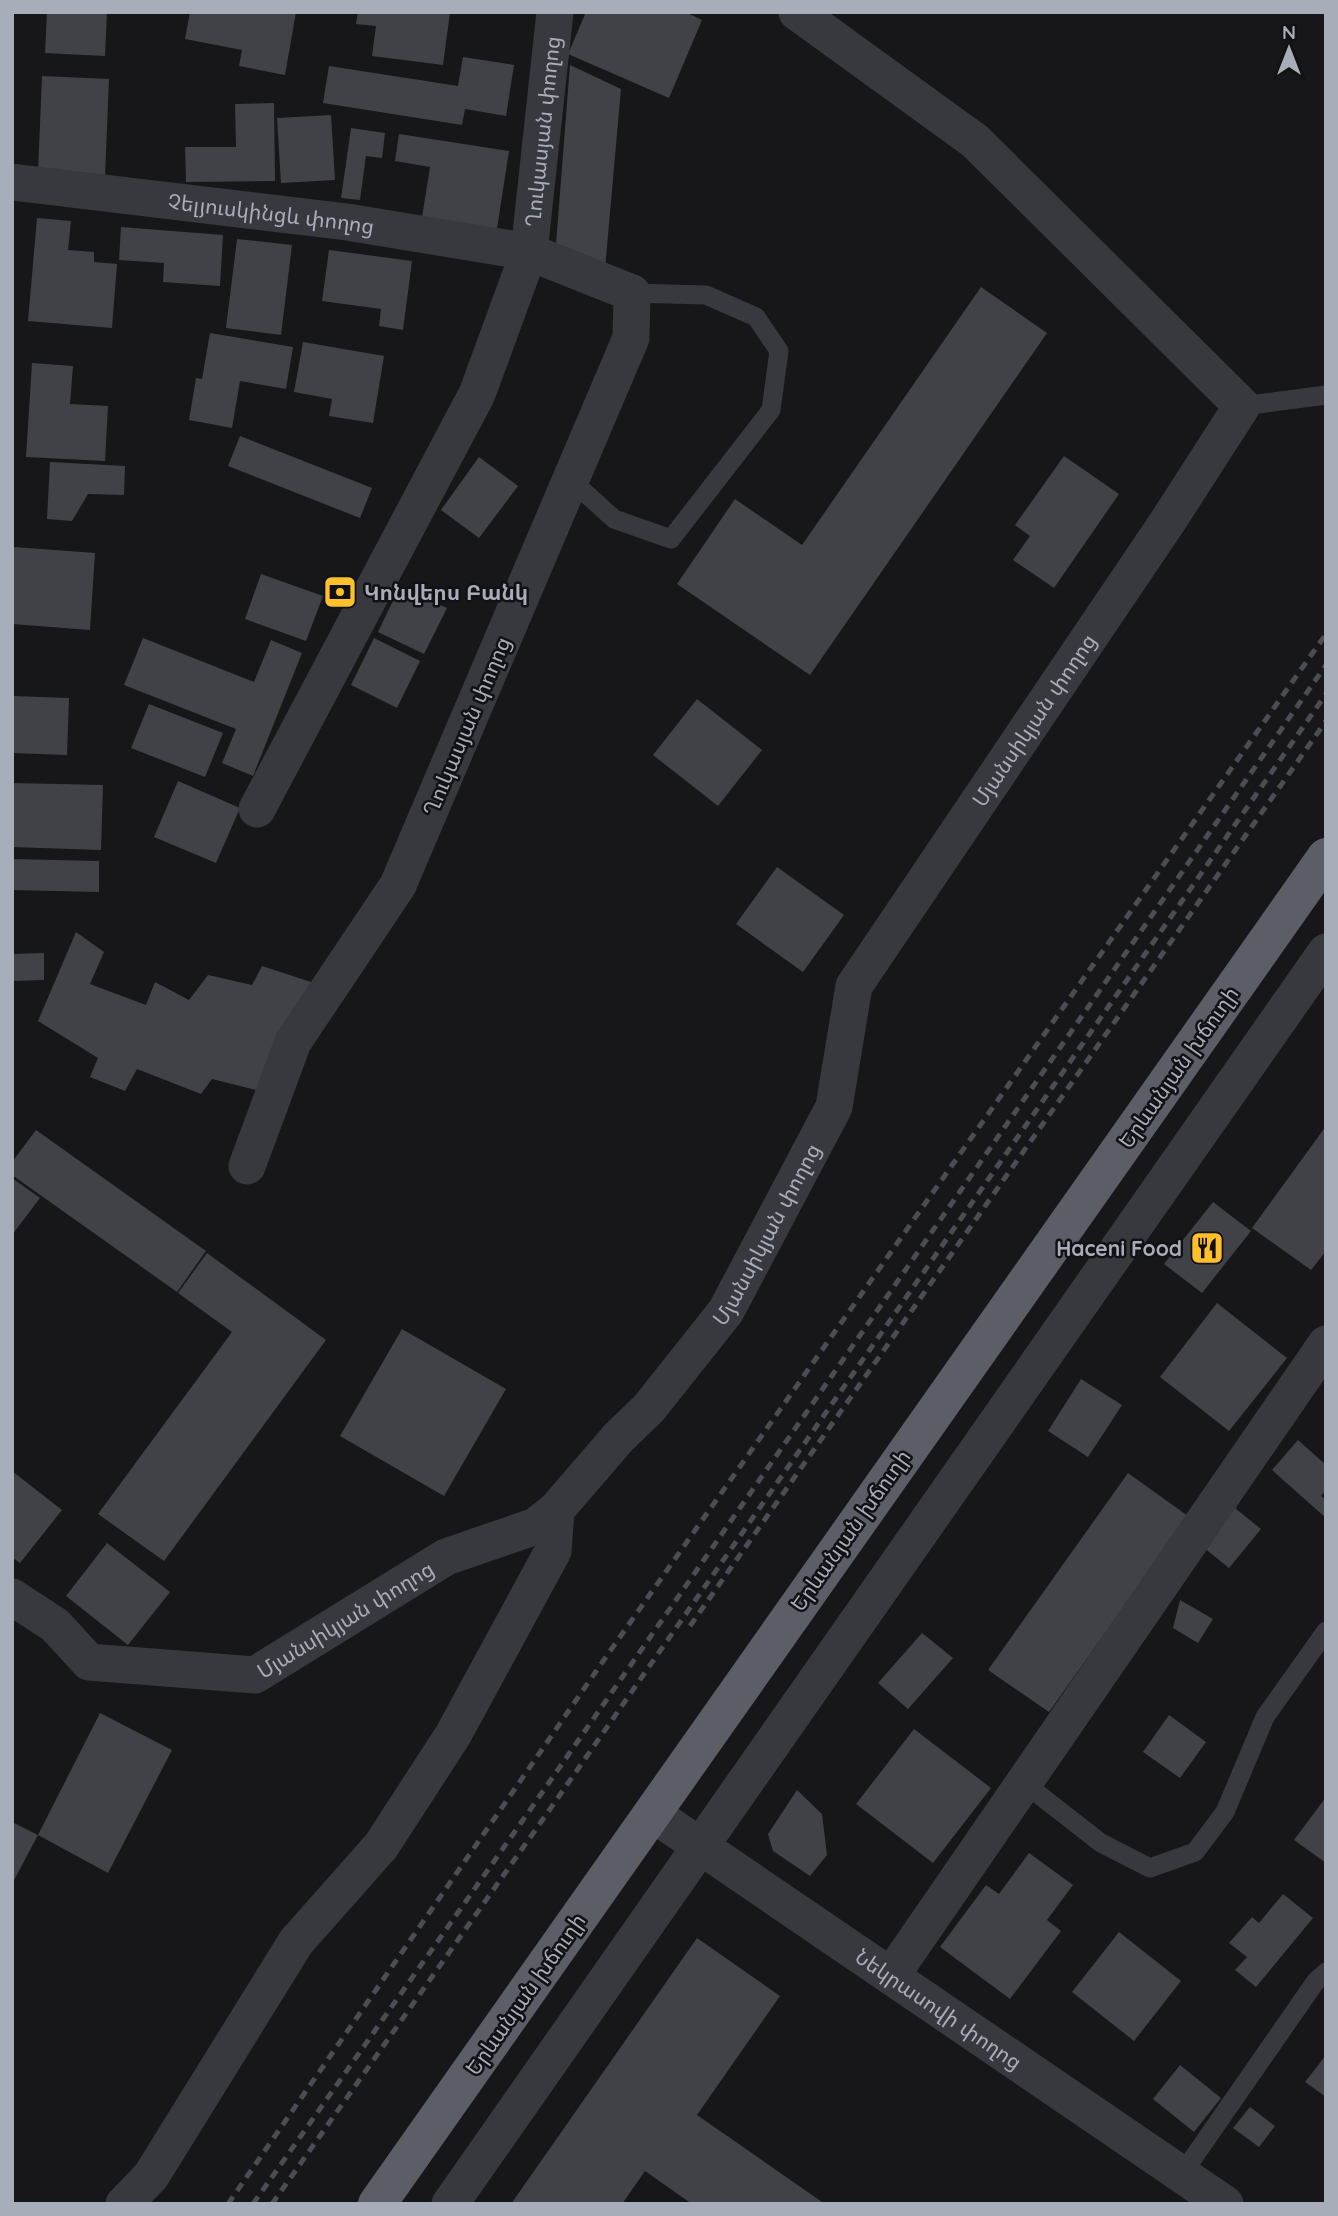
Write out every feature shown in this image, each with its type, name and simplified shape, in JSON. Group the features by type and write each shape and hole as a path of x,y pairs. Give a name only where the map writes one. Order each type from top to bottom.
{"highway":[{"name":"Երևանյան խճուղի","path":"377,2204 1326,857"}],"street":[{"name":"Ղուկասյան փողոց","path":"257,809 477,394 529,252 555,12"},
{"path":"797,12 975,141 1241,407"},
{"name":"Չելյուսկինցև փողոց","path":"12,182 346,222 529,252"},
{"name":"Ղուկասյան փողոց","path":"247,1166 293,1042 398,885 631,338 632,293 529,252"},
{"name":"Մյանսիկյան փողոց","path":"12,1597 55,1625 89,1662 255,1675 446,1557 536,1526 556,1510 618,1438 649,1408 726,1311 834,1107 854,986 1168,522 1241,407"},
{"path":"450,2204 1326,952"},
{"path":"891,1976 1326,1344"},
{"path":"124,2204 150,2176 296,1942 381,1846 453,1735 553,1551 556,1510"},
{"name":"Նեկրասովի փողոց","path":"653,1814 1225,2204"}],"lane":[{"path":"571,481 614,519 671,539 771,410 779,351 756,317 706,295 632,293"},
{"path":"1241,407 1326,395"},
{"path":"1024,1783 1101,1843 1150,1868 1195,1852 1225,1812 1265,1717 1326,1631"},
{"path":"1182,2174 1316,1981 1326,1972"}],"building":[{"path":"47,12 107,12 105,56 45,53"},
{"path":"190,12 296,12 285,75 239,66 242,50 185,39"},
{"path":"358,12 450,12 443,65 372,56 376,26 356,24"},
{"path":"586,12 685,12 702,20 669,98 568,54"},
{"path":"463,57 514,65 506,116 465,109 462,125 323,103 329,66 458,86"},
{"path":"570,65 621,89 605,269 556,244"},
{"path":"42,76 109,79 105,176 38,172"},
{"path":"274,103 275,181 186,182 185,147 236,147 235,104"},
{"path":"331,115 335,180 281,183 277,118"},
{"path":"351,128 385,133 382,158 366,156 360,200 341,198"},
{"path":"399,134 509,151 496,235 421,224 430,167 395,161"},
{"path":"37,218 71,221 68,250 94,252 94,262 117,264 112,328 28,321"},
{"path":"121,227 223,235 220,286 163,282 164,263 119,260"},
{"path":"237,239 292,245 281,335 226,328"},
{"path":"329,250 412,261 403,330 379,326 381,309 322,301"},
{"path":"981,287 1047,333 810,675 677,584 735,499 802,545"},
{"path":"210,333 293,347 286,389 240,381 232,428 189,420 196,378 202,379"},
{"path":"303,342 384,356 373,423 329,416 332,399 294,392"},
{"path":"32,363 73,366 70,404 108,406 105,461 26,457"},
{"path":"240,436 372,488 360,518 228,466"},
{"path":"1064,456 1119,494 1054,588 1013,560 1030,536 1015,525"},
{"path":"479,457 518,486 479,538 441,510"},
{"path":"50,462 125,466 124,495 88,494 72,521 47,519"},
{"path":"14,547 95,553 90,630 12,624"},
{"path":"261,574 323,596 306,641 245,619"},
{"path":"400,586 447,608 424,654 378,632"},
{"path":"143,638 254,682 271,640 302,653 253,776 222,763 236,729 124,685"},
{"path":"374,638 420,661 397,708 351,685"},
{"path":"12,696 69,698 67,755 12,753"},
{"path":"697,699 762,750 718,806 653,755"},
{"path":"149,704 223,733 205,777 131,748"},
{"path":"178,781 240,808 216,863 154,837"},
{"path":"12,783 103,785 101,850 12,847"},
{"path":"12,859 99,861 99,892 12,890"},
{"path":"777,867 844,915 803,972 736,924"},
{"path":"76,932 104,952 90,984 146,1005 155,982 189,1000 208,975 252,985 262,966 317,984 260,1091 212,1079 201,1094 137,1069 125,1091 90,1077 98,1058 38,1021"},
{"path":"44,953 44,980 12,981 12,954"},
{"path":"1326,1126 1326,1251 1311,1270 1252,1228"},
{"path":"36,1130 206,1251 177,1292 12,1175 12,1162"},
{"path":"12,1178 40,1198 12,1235"},
{"name":"Haceni Food","path":"1213,1202 1251,1231 1202,1293 1164,1264"},
{"path":"207,1253 326,1340 164,1561 98,1514 232,1332 178,1293"},
{"path":"1217,1303 1287,1358 1229,1431 1160,1377"},
{"path":"402,1329 506,1389 444,1496 340,1436"},
{"path":"1081,1379 1122,1405 1088,1457 1048,1431"},
{"path":"1298,1440 1326,1465 1326,1490 1321,1496 1326,1500 1326,1518 1272,1470"},
{"path":"12,1471 62,1510 20,1563 12,1557"},
{"path":"1128,1473 1188,1516 1049,1712 988,1670"},
{"path":"1237,1504 1236,1509 1261,1529 1229,1568 1203,1547"},
{"path":"107,1543 170,1592 128,1645 66,1596"},
{"path":"1180,1600 1213,1619 1198,1643 1173,1628"},
{"path":"922,1633 953,1658 908,1709 878,1683"},
{"path":"100,1713 172,1750 108,1873 38,1835"},
{"path":"1169,1715 1206,1742 1180,1778 1143,1752"},
{"path":"914,1729 991,1788 933,1863 856,1804"},
{"path":"797,1790 822,1814 827,1855 810,1876 773,1851 768,1834"},
{"path":"1326,1797 1326,1863 1294,1840"},
{"path":"12,1822 38,1835 12,1884"},
{"path":"1029,1853 1073,1885 1047,1920 1061,1931 1010,1999 940,1947 986,1885 999,1894"},
{"path":"1283,1894 1313,1918 1256,1987 1235,1970 1247,1957 1229,1943 1252,1917 1259,1923"},
{"path":"1119,1932 1181,1981 1134,2041 1072,1992"},
{"path":"697,1938 780,1996 697,2115 825,2204 692,2204 645,2171 622,2204 511,2204"},
{"path":"1326,2055 1326,2097 1305,2082"},
{"path":"1180,2065 1221,2098 1194,2132 1153,2099"},
{"path":"1250,2107 1275,2126 1259,2147 1233,2128"}],"railway":[{"path":"228,2204 608,1654 1326,634"},
{"path":"253,2204 1326,665"},
{"path":"272,2204 1326,694"},
{"path":"690,1626 1326,721"}],"place":[{"name":"Կոնվերս Բանկ","path":"340,592"},
{"name":"Haceni Food","path":"1207,1248"}]}
